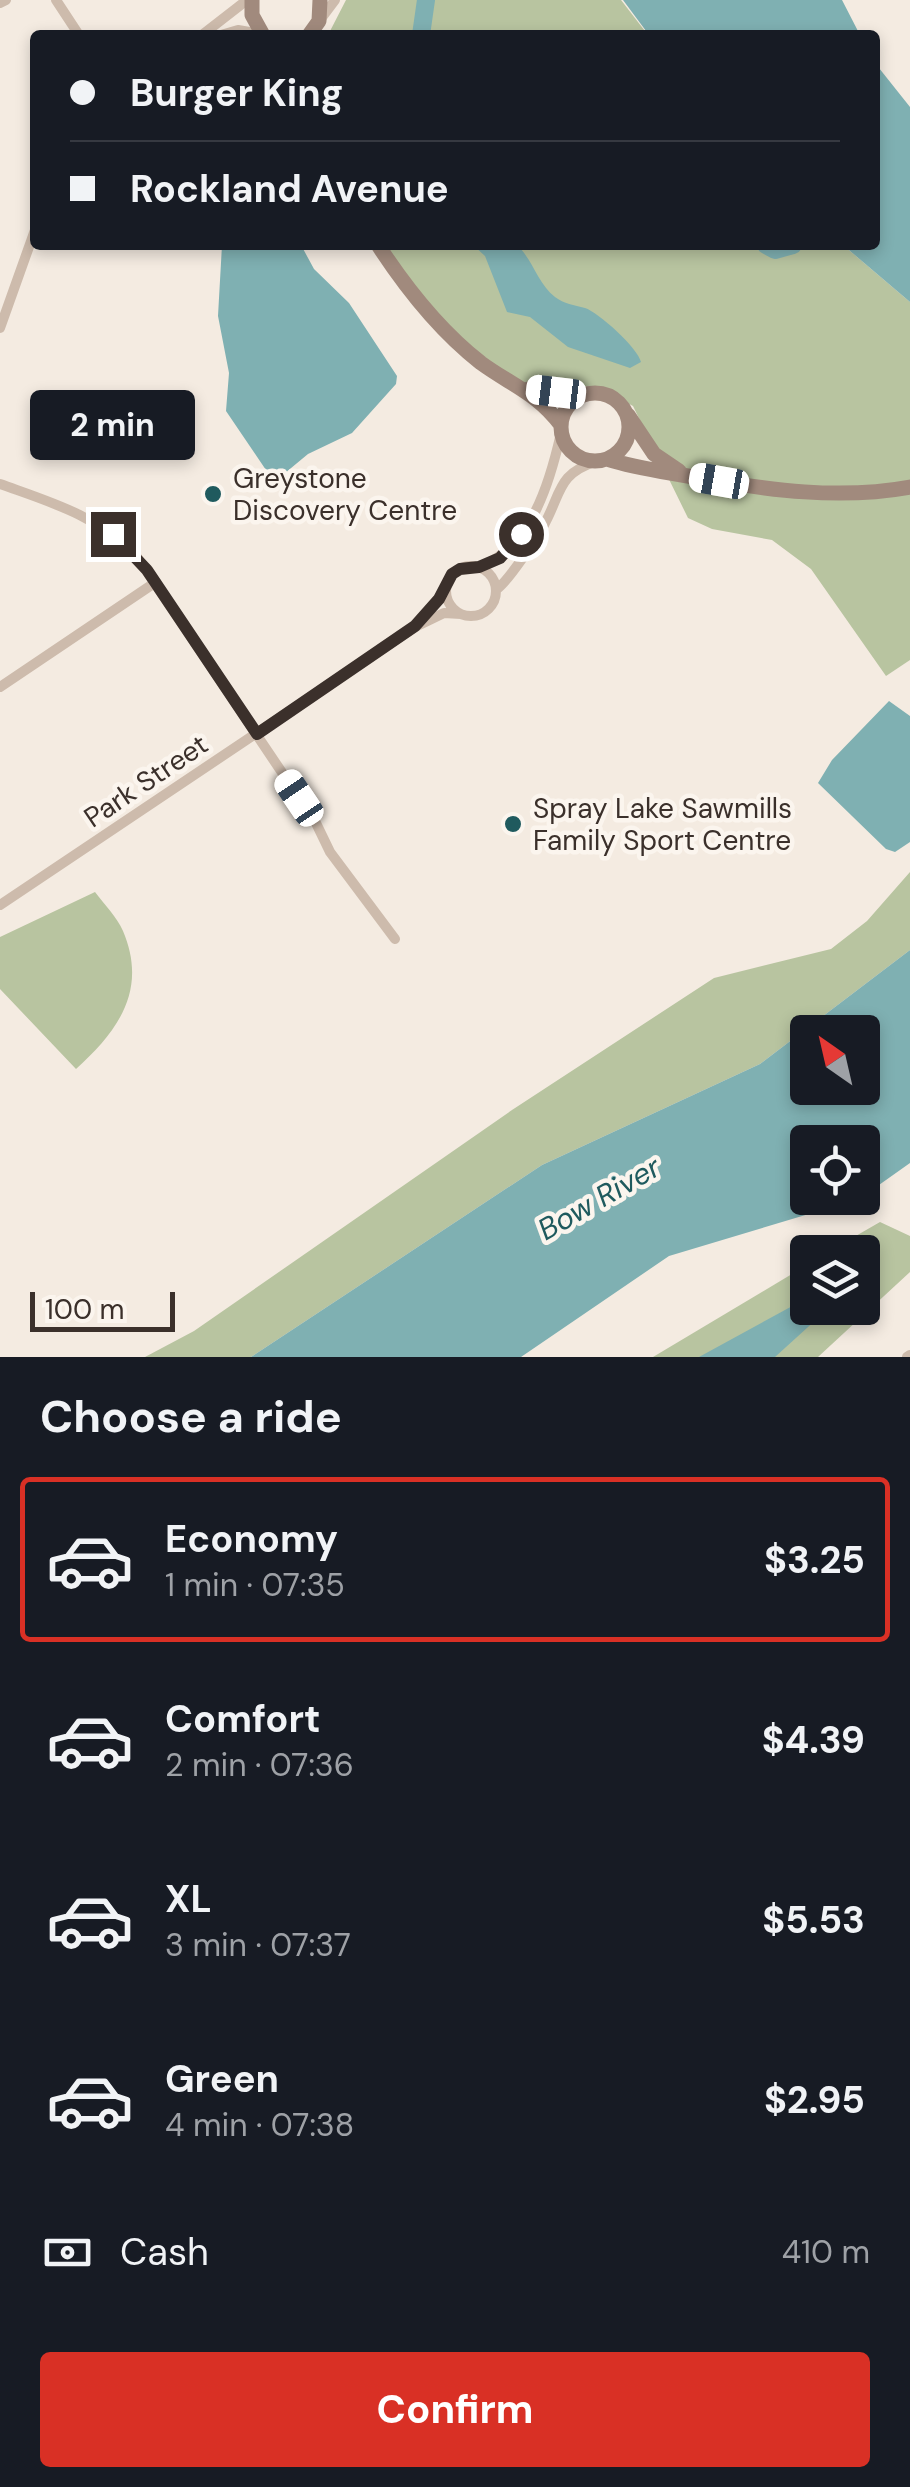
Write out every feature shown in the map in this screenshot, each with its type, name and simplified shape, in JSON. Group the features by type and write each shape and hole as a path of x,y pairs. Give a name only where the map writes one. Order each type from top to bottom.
{"main road":[{"path":"250,0 260,30"},
{"path":"312,30 320,0"},
{"path":"382,250 446,330 479,361 548,407 576,455 641,470 804,492 910,487"},
{"path":"526,389 583,396"},
{"path":"561,429 567,408 583,396 593,393 612,398 661,460 692,476"},
{"path":"602,460 625,444 630,423 626,412"}],"street":[{"path":"56,0 76,30"},
{"path":"209,30 250,0"},
{"path":"313,30 335,0"},
{"path":"0,328 30,244"},
{"path":"561,429 543,492 507,552 479,567 452,574 446,588 448,602 460,614 485,613 541,529 566,478 576,469 602,460"},
{"path":"0,484 68,508 99,524 135,554 316,823 330,852 395,940"},
{"path":"479,567 492,576 497,590"},
{"path":"0,687 156,582"},
{"name":"Park Street","path":"415,626 446,588"},
{"name":"Park Street","path":"0,905 415,626 444,613 460,614"}],"green space":[{"path":"346,0 621,0 644,30 331,30"},
{"path":"382,250 849,250 910,302 910,660 886,676 811,569 772,540 712,529 688,518 633,406 596,386 526,389 479,361"},
{"path":"910,872 910,950 824,1015 790,1015 790,1041 760,1064 542,1165 251,1357 145,1357 194,1331 512,1110 714,978 831,949 867,921"},
{"path":"95,892 123,931 130,952 130,991 125,1008 105,1040 76,1069 0,989 0,937"},
{"path":"880,1222 910,1236 910,1272 880,1300 880,1235 857,1235"},
{"path":"790,1275 790,1325 853,1325 818,1357 653,1357"}],"water":[{"path":"623,0 842,0 857,30 645,30"},
{"path":"880,69 910,107 910,302 849,250 880,250"},
{"path":"222,250 304,250 314,269 349,303 397,376 396,384 352,433 308,454 279,478 268,473 226,411 229,373 218,316"},
{"path":"478,250 521,250 549,292 599,316 625,340 641,362 630,368 568,347 530,317 507,312 485,256"},
{"path":"889,701 910,716 910,842 895,852 886,849 818,783 832,760"},
{"name":"Bow River","path":"910,950 910,1163 880,1184 880,1125 790,1125 790,1215 805,1215 669,1256 521,1357 251,1357 542,1165 760,1064 790,1041 790,1105 880,1105 880,1015 824,1015"},
{"path":"790,1307 790,1325 810,1325 775,1357 699,1357"}],"waterway":[{"path":"422,30 426,0"}],"place":[{"name":"Greystone Discovery Centre","path":"213,494"},
{"name":"Spray Lake Sawmills Family Sport Centre","path":"513,824"}],"route":[{"path":"113,534 147,570 257,734 415,626 439,599 452,574 500,558 521,534"}]}
